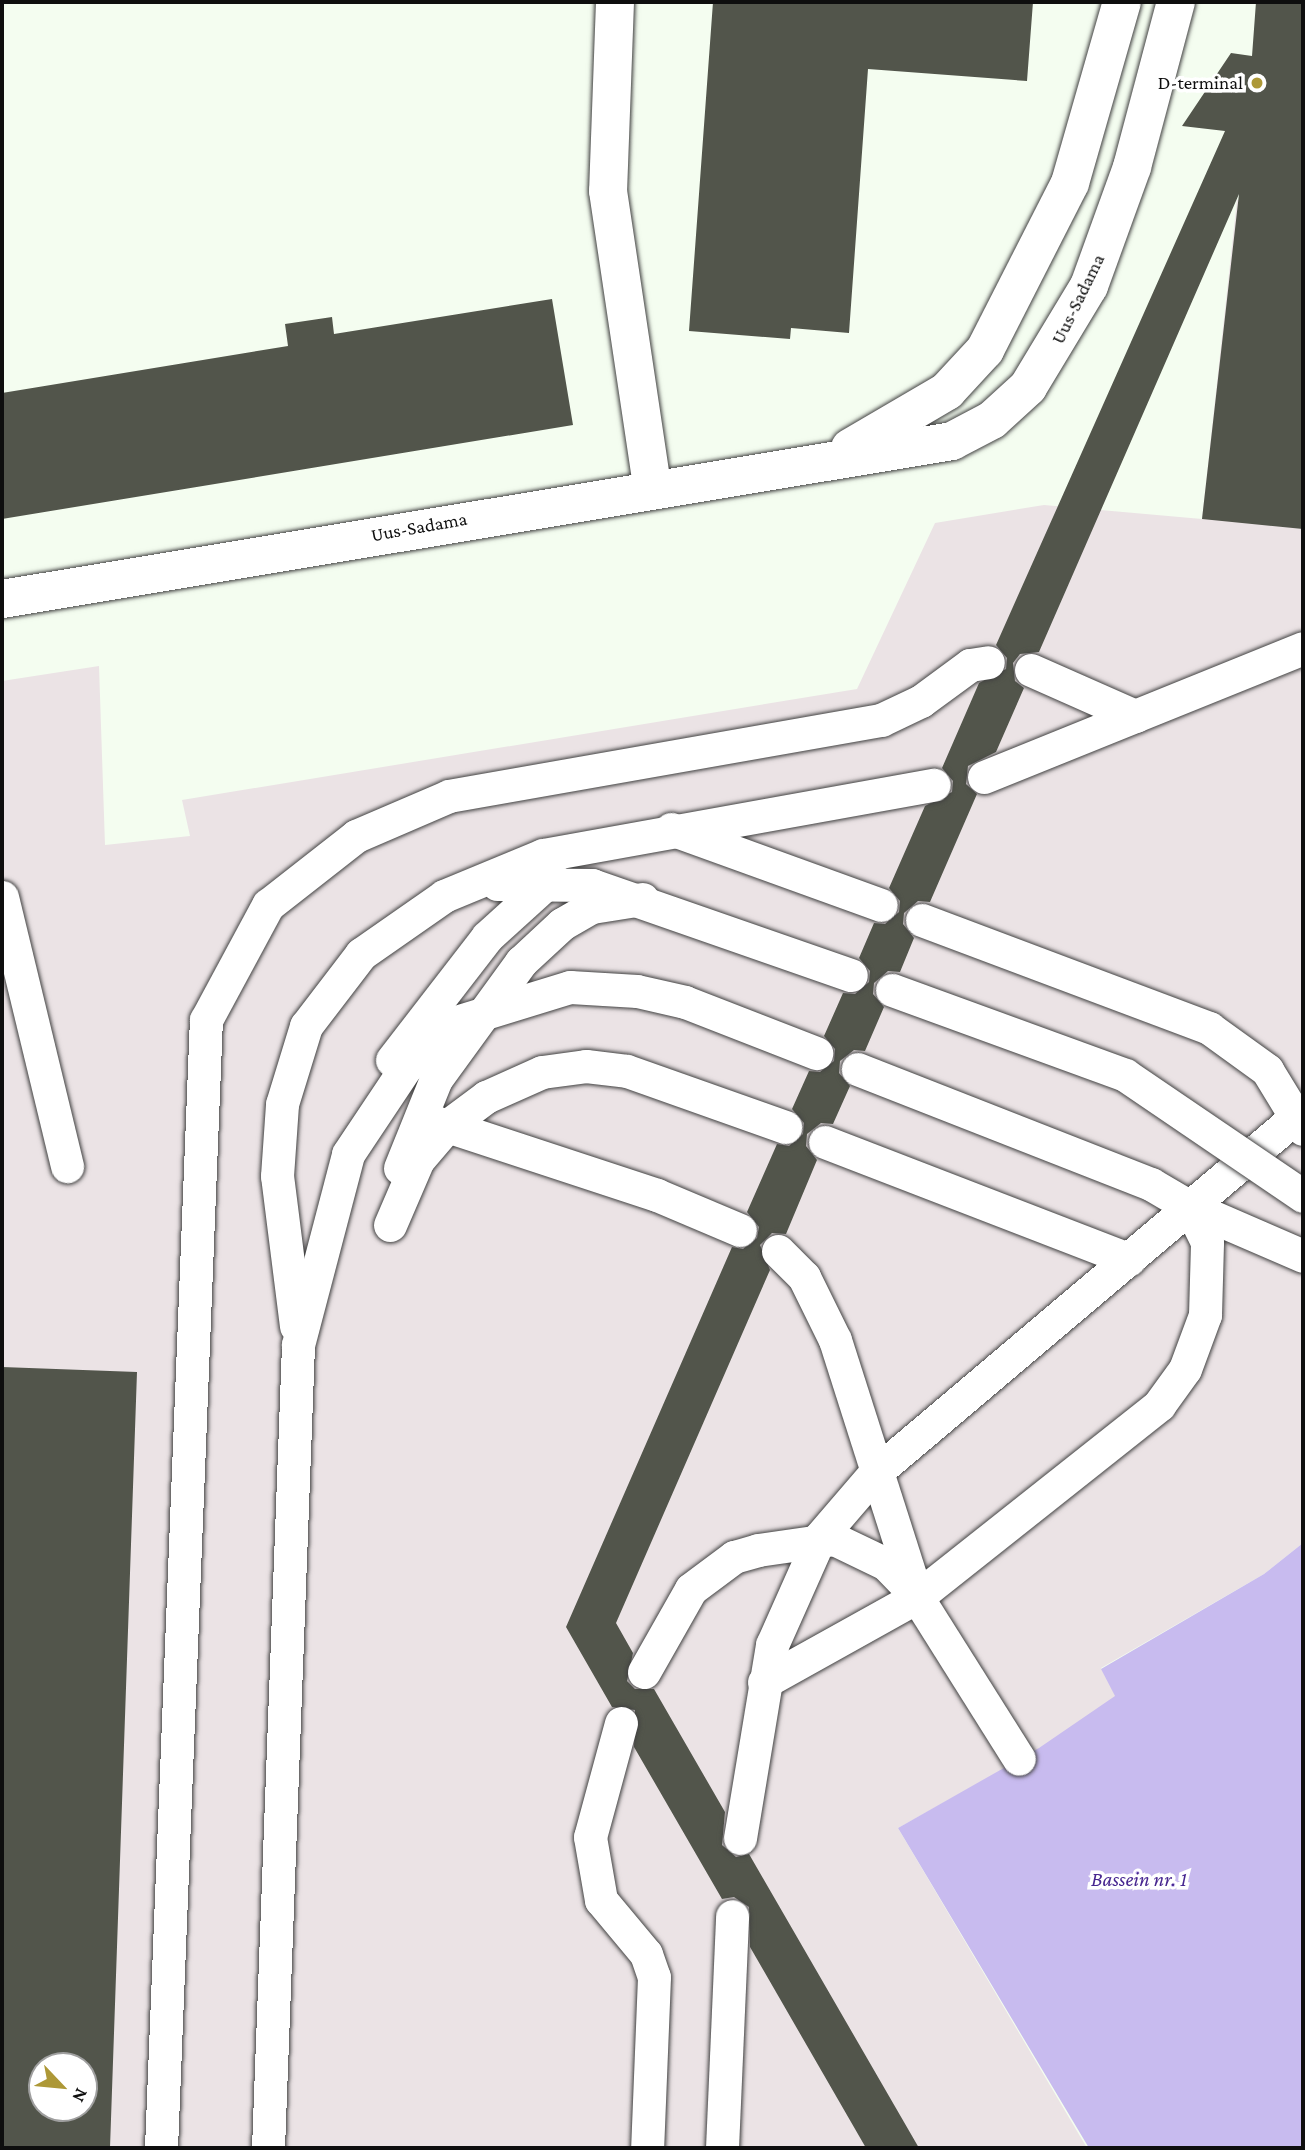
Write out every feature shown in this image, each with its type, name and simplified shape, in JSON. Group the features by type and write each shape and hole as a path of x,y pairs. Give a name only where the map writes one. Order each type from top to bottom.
{"street":[{"path":"615,2 608,191 652,487"},
{"name":"Uus-Sadama","path":"836,456 947,391 985,350 1070,183 1122,2"},
{"name":"Uus-Sadama","path":"2,599 836,456 952,441 992,420 1028,387 1089,286 1132,167 1176,2"}],"lane":[{"path":"984,777 1303,648"},
{"path":"161,2148 206,1020 268,905 338,847 424,805 516,780 881,720 921,701 970,665 988,662"},
{"path":"1031,670 1135,716"},
{"path":"268,2148 298,1345 277,1176 282,1104 296,1051 336,981 384,935 444,896 543,855 609,840 934,785"},
{"path":"669,829 881,905"},
{"path":"298,1345 348,1154 374,1092 409,1035 487,937 548,881 609,840"},
{"path":"444,896 548,881 642,898 851,975"},
{"path":"2,897 66,1166"},
{"path":"390,1225 394,1187 433,1122 480,1011 562,924 613,900 642,898"},
{"path":"740,1838 764,1682 785,1605 820,1537 875,1474 1190,1207 1301,1119 1267,1070 1209,1028 922,920"},
{"path":"348,1154 406,1068 448,1028 480,1011 570,987 637,991 685,1002 816,1053"},
{"path":"892,990 1125,1075 1303,1196"},
{"path":"433,1122 505,1087 586,1066 627,1071 785,1126"},
{"path":"858,1069 1151,1184 1190,1207 1303,1256"},
{"path":"348,1154 401,1117 433,1122 657,1195 740,1230"},
{"path":"825,1142 1129,1259"},
{"path":"764,1682 918,1597 1174,1387 1205,1315 1207,1241 1190,1207"},
{"path":"778,1251 804,1278 823,1312 918,1597 1019,1759"},
{"path":"644,1672 676,1607 711,1571 734,1557 820,1537 856,1546 886,1564 918,1597"},
{"path":"621,1723 590,1837 601,1900 646,1954 654,1977 647,2148"},
{"path":"722,2148 732,1916"}],"shaded area":[{"path":"1237,200 1303,206 1303,1543 1264,1574 1101,1668 1117,1699 1101,1715 898,1828 1087,2148 2,2148 2,681 99,666 105,845 190,836 182,800 857,689 935,523 1044,505 1202,519"}],"water":[{"name":"Bassein nr. 1","path":"1303,1543 1303,2148 1089,2148 898,1828 1039,1748 1115,1696 1101,1669 1264,1574"}],"building":[{"path":"713,2 1033,2 1027,81 868,69 849,333 791,328 790,339 689,331"},
{"path":"1256,2 1303,2 1303,529 1202,519 1239,194 1039,652 1020,654 1013,663 1015,681 1024,688 996,752 968,766 966,784 977,794 930,902 918,901 904,913 903,924 914,938 900,972 888,971 874,983 873,994 884,1007 865,1051 854,1050 840,1061 839,1073 850,1086 833,1124 821,1123 807,1134 806,1146 817,1160 786,1234 772,1233 760,1245 770,1270 616,1623 633,1653 627,1681 635,1689 654,1689 725,1812 722,1845 736,1857 749,1854 919,2148 866,2148 750,1947 749,1907 734,1897 722,1899 634,1747 635,1710 612,1707 566,1627 732,1247 743,1249 757,1238 759,1227 747,1212 777,1144 789,1146 803,1134 804,1123 792,1109 809,1071 820,1072 834,1061 835,1049 824,1036 843,993 855,994 869,982 870,971 859,958 874,923 885,924 899,912 900,901 889,888 925,806 952,792 953,781 942,768 979,683 1006,669 1007,658 996,645 1225,131 1182,126 1231,53 1252,56"},
{"path":"552,299 573,425 2,519 2,393 288,346 285,324 332,317 334,334"},
{"path":"2,1367 137,1372 110,2148 2,2148"}],"place":[{"name":"D-terminal","path":"1257,83"}]}
